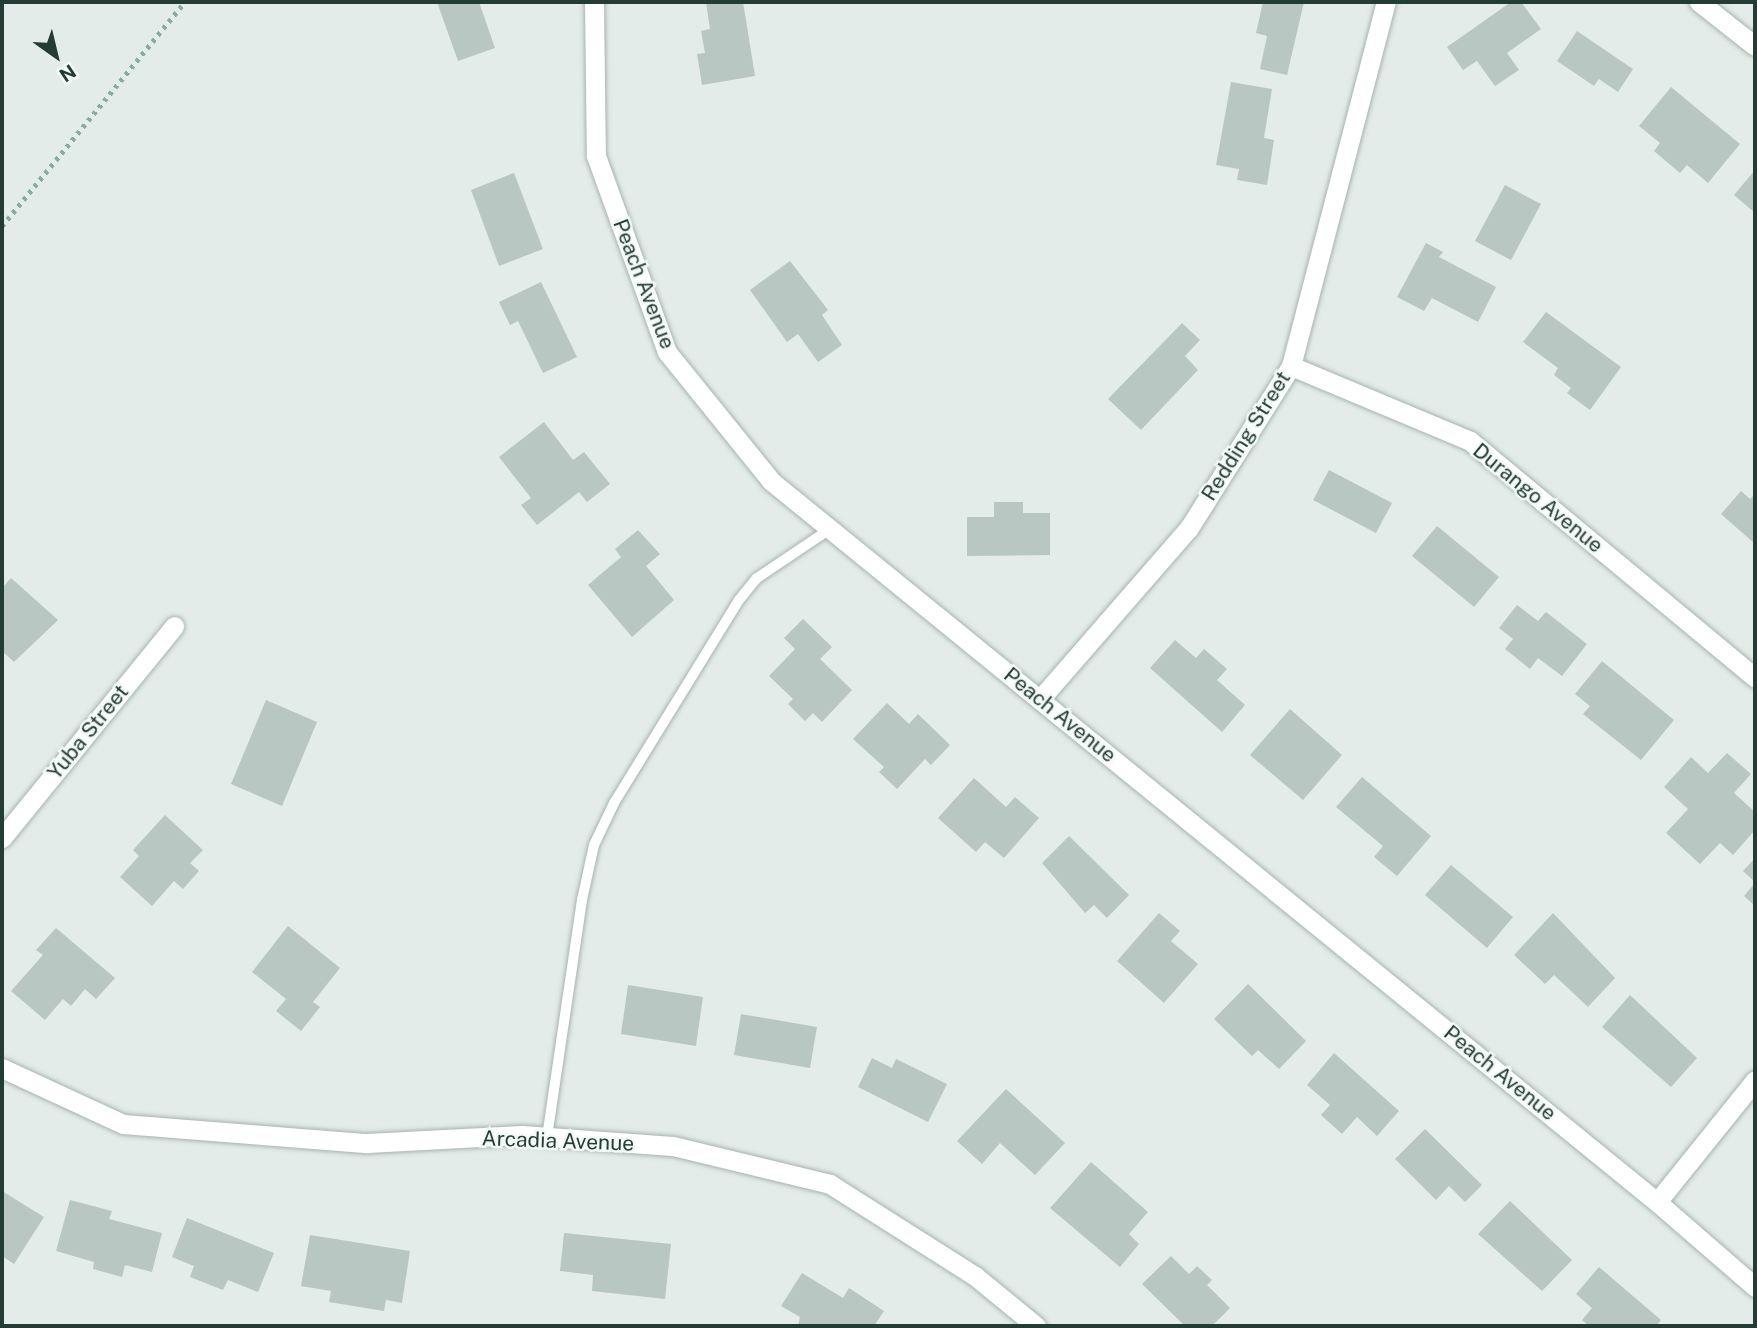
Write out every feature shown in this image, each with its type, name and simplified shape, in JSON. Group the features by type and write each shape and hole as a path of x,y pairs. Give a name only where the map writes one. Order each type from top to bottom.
{"street":[{"name":"Peach Avenue","path":"594,2 596,156 667,352 771,481 1041,698 1657,1202 1755,1287"},
{"name":"Redding Street","path":"1041,698 1189,528 1291,366 1386,2"},
{"path":"1699,2 1755,46"},
{"name":"Durango Avenue","path":"1291,366 1470,441 1755,678"},
{"name":"Yuba Street","path":"2,838 174,626"},
{"name":"Arcadia Avenue","path":"2,1068 123,1124 367,1143 547,1137 673,1146 830,1184 975,1276 1036,1326"},
{"path":"1657,1202 1755,1080"}],"lane":[{"path":"547,1137 582,900 594,845 695,664 738,600 757,578 830,529"}],"path":[{"path":"2,226 185,2"}],"building":[{"path":"437,2 479,2 495,48 458,61"},
{"path":"706,2 743,2 755,76 702,85 697,54 705,53 701,31 710,29"},
{"path":"1263,2 1304,2 1287,75 1260,69 1267,36 1256,33"},
{"path":"1511,2 1521,2 1541,29 1507,53 1519,70 1495,86 1477,61 1463,70 1447,47"},
{"path":"1577,31 1633,69 1618,92 1599,79 1594,86 1557,61"},
{"path":"1231,82 1272,89 1264,138 1274,140 1267,185 1237,180 1239,169 1216,165"},
{"path":"1671,87 1740,144 1708,183 1687,165 1680,173 1654,151 1660,143 1639,126"},
{"path":"1755,170 1755,213 1734,195"},
{"path":"514,173 543,249 499,266 471,190"},
{"path":"1505,185 1541,204 1511,260 1475,241"},
{"path":"1426,243 1443,252 1439,257 1496,287 1478,322 1432,298 1424,311 1397,297"},
{"path":"790,261 828,310 822,315 842,345 818,362 798,334 787,342 750,290"},
{"path":"541,282 577,357 543,373 518,321 510,325 499,302"},
{"path":"1546,312 1621,367 1590,410 1567,393 1571,388 1554,375 1558,368 1523,342"},
{"path":"1182,323 1200,340 1185,356 1198,370 1141,430 1108,399"},
{"path":"544,422 573,460 584,452 610,484 587,502 579,492 537,525 521,505 531,498 499,457"},
{"path":"1329,470 1392,503 1376,533 1313,500"},
{"path":"1741,491 1750,499 1755,494 1754,543 1721,514"},
{"path":"994,502 1023,502 1023,513 1050,513 1050,555 967,556 967,517 994,517"},
{"path":"1437,526 1499,577 1474,607 1412,556"},
{"path":"638,530 660,554 646,566 674,600 632,637 588,585 621,557 615,549"},
{"path":"11,578 58,620 14,662 2,651 2,588"},
{"path":"1517,605 1538,621 1546,612 1587,644 1562,676 1538,658 1530,669 1505,649 1513,639 1499,628"},
{"path":"803,619 832,647 820,659 852,690 822,722 813,713 805,721 788,704 793,699 769,676 795,649 784,638"},
{"path":"1175,640 1196,658 1204,649 1227,669 1217,680 1245,705 1222,732 1150,668"},
{"path":"1602,661 1674,720 1641,760 1583,714 1590,706 1575,694"},
{"path":"266,700 317,722 282,806 231,784"},
{"path":"887,703 909,724 918,714 950,745 931,765 925,759 897,789 879,772 884,767 853,739"},
{"path":"1290,709 1342,755 1303,800 1250,755"},
{"path":"1727,753 1751,774 1734,793 1755,812 1755,830 1733,855 1720,843 1700,864 1666,833 1688,809 1664,787 1691,757 1708,773"},
{"path":"1362,777 1431,836 1397,876 1374,857 1383,846 1336,807"},
{"path":"974,778 1006,807 1015,797 1039,818 1004,858 985,842 976,852 938,818"},
{"path":"165,815 203,850 190,863 199,871 183,889 174,881 152,906 120,877 139,856 133,850"},
{"path":"1069,836 1129,895 1107,918 1094,905 1085,913 1042,863"},
{"path":"1755,858 1755,882 1743,871"},
{"path":"1451,865 1513,917 1487,948 1425,895"},
{"path":"1755,883 1755,906 1744,896"},
{"path":"1159,913 1180,931 1171,941 1198,964 1164,1003 1117,961"},
{"path":"1553,913 1615,978 1588,1007 1554,975 1545,984 1514,955"},
{"path":"288,926 340,968 313,1002 320,1007 301,1031 276,1011 286,999 252,972"},
{"path":"56,928 115,978 96,999 85,989 71,1006 63,999 45,1020 11,991 43,955 36,950"},
{"path":"1248,984 1306,1041 1279,1069 1258,1050 1252,1056 1214,1019"},
{"path":"628,985 703,997 696,1046 621,1034"},
{"path":"1630,995 1697,1058 1671,1087 1602,1027"},
{"path":"741,1014 817,1027 810,1068 734,1055"},
{"path":"1334,1053 1399,1111 1377,1136 1357,1117 1342,1134 1321,1115 1330,1105 1307,1085"},
{"path":"872,1058 892,1068 896,1059 947,1084 928,1122 858,1087"},
{"path":"1006,1089 1065,1143 1035,1175 1000,1143 982,1164 957,1141"},
{"path":"1425,1129 1482,1185 1465,1202 1449,1186 1436,1200 1395,1159"},
{"path":"1091,1162 1148,1212 1129,1234 1139,1244 1120,1267 1050,1208"},
{"path":"2,1191 44,1217 14,1264 2,1256"},
{"path":"70,1200 112,1211 109,1219 162,1233 152,1272 125,1265 122,1277 93,1269 94,1262 56,1251"},
{"path":"1510,1201 1572,1260 1542,1291 1478,1234"},
{"path":"187,1218 274,1253 258,1292 228,1280 223,1290 190,1277 194,1266 172,1257"},
{"path":"564,1233 671,1244 665,1299 592,1291 593,1275 560,1271"},
{"path":"310,1235 410,1251 402,1303 386,1300 384,1311 329,1302 331,1291 301,1286"},
{"path":"1171,1256 1189,1274 1197,1266 1212,1280 1207,1285 1230,1308 1212,1326 1185,1326 1142,1284"},
{"path":"1599,1267 1661,1320 1656,1326 1589,1326 1582,1320 1592,1308 1576,1294"},
{"path":"802,1273 843,1298 849,1288 884,1311 874,1326 798,1326 800,1317 781,1306"}]}
